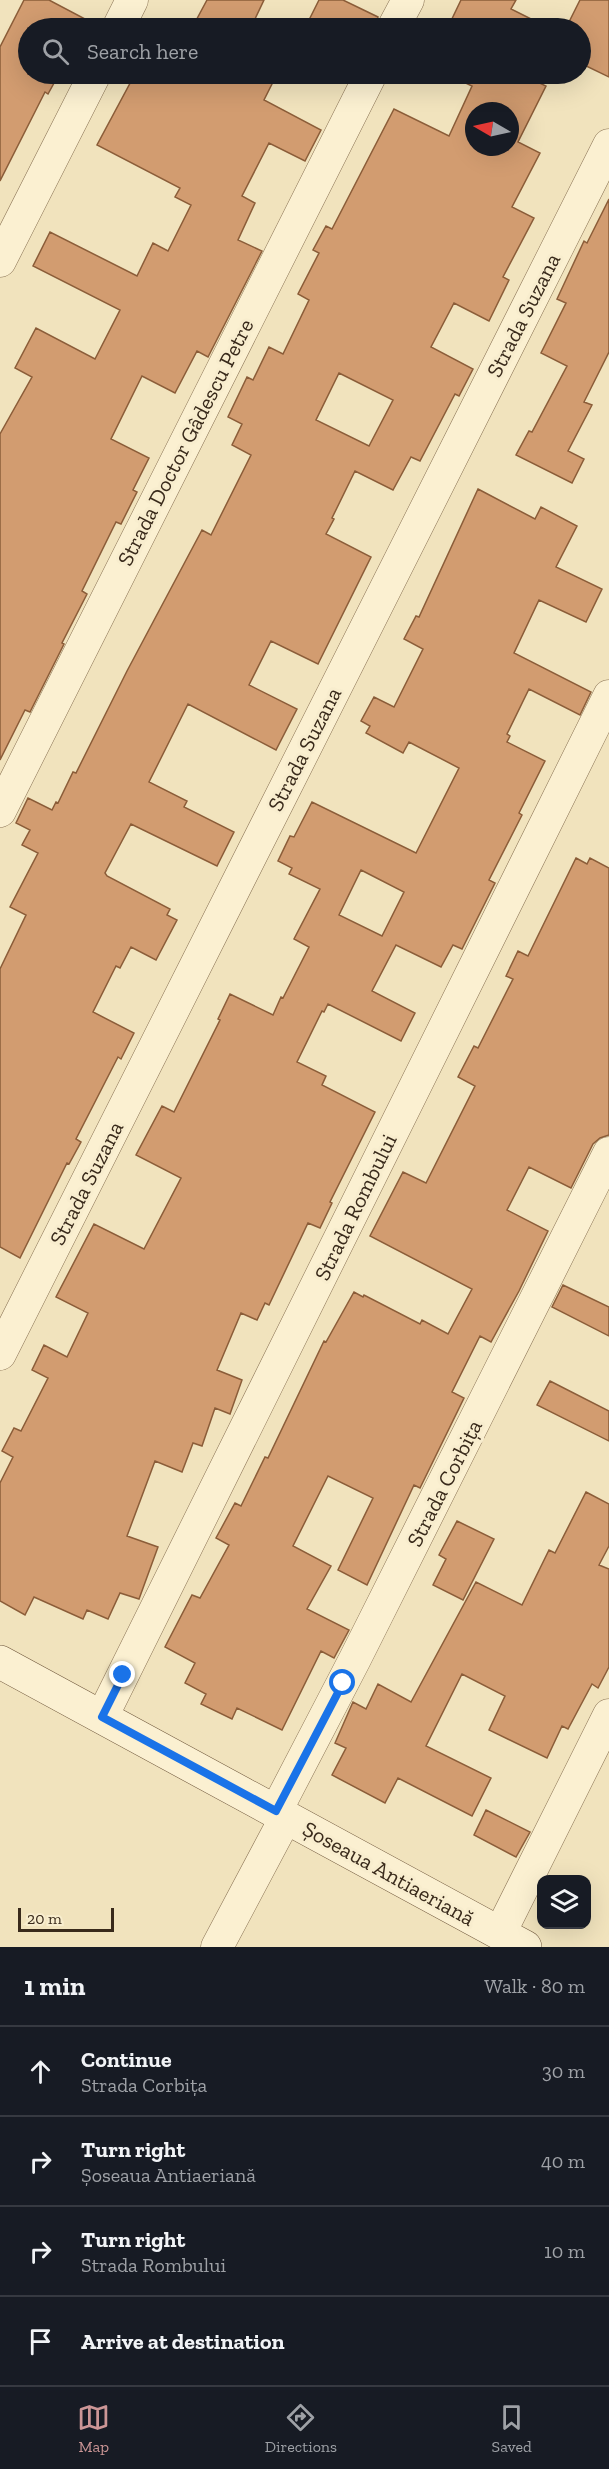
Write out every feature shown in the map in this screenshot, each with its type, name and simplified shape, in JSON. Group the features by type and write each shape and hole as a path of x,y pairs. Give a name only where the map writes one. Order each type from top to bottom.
{"main road":[{"name":"Șoseaua Antiaeriană","path":"0,1662 512,1940"}],"street":[{"path":"123,18 132,0"},
{"path":"398,18 408,0"},
{"path":"0,261 90,84"},
{"name":"Strada Doctor Gâdescu Petre","path":"0,811 366,84"},
{"name":"Strada Suzana","path":"0,1354 609,145"},
{"name":"Strada Rombului","path":"102,1717 609,696"},
{"name":"Strada Corbița","path":"217,1947 355,1659 609,1153"},
{"path":"512,1940 609,1715"}],"building":[{"path":"24,0 49,0 83,18 18,18 18,84 54,84 48,94 45,92 0,181 0,47"},
{"path":"207,0 264,0 255,18 197,18"},
{"path":"319,0 343,0 378,17 378,18 310,18"},
{"path":"461,0 516,0 511,9 529,18 452,18"},
{"path":"580,0 609,0 609,77 591,68 591,18 571,18"},
{"path":"130,84 272,84 264,100 321,130 305,161 269,143 242,196 255,203 238,240 262,251 208,357 197,351 175,393 142,376 111,439 149,458 133,490 137,492 121,524 116,522 82,591 87,594 62,643 64,644 30,712 25,710 0,760 0,434 32,377 15,368 36,328 95,359 120,310 33,266 50,232 137,276 153,243 168,251 191,205 175,197 180,188 97,145"},
{"path":"468,84 542,84 546,86 519,140 519,102 465,102 465,156 519,156 519,142 540,153 512,207 534,218 503,277 509,280 489,321 454,303 431,347 473,369 459,396 455,394 420,461 411,457 393,490 355,471 332,518 334,519 326,534 371,557 318,664 271,641 249,685 297,709 276,750 188,704 149,782 187,801 184,807 234,832 217,866 131,824 105,873 170,909 167,915 177,920 156,960 131,947 120,968 116,966 93,1012 134,1033 121,1059 118,1057 76,1139 81,1142 69,1164 67,1163 20,1258 0,1247 0,969 26,915 10,907 38,853 22,845 30,830 16,823 28,798 52,810 56,802 58,803 73,772 76,773 202,530 211,535 251,455 232,445 242,424 228,417 247,377 253,380 269,347 283,354 309,300 298,294 319,253 313,250 326,226 332,229 394,109 449,136 472,86","holes":["339,373 393,400 369,446 316,420"]},
{"path":"609,199 609,352 584,402 592,405 568,451 584,459 572,483 516,455 529,431 532,432 567,366 541,353 566,303 557,299 584,241 587,243"},
{"path":"478,489 535,519 541,507 577,526 556,567 602,589 586,622 539,600 514,653 591,692 580,715 529,689 507,734 510,736 507,742 545,761 519,813 522,815 489,880 495,883 462,949 453,945 441,967 396,945 372,991 415,1013 401,1041 328,1004 324,1012 322,1011 297,1062 326,1076 322,1085 375,1112 330,1202 332,1203 320,1228 308,1223 269,1305 265,1303 257,1320 241,1313 217,1370 242,1380 230,1414 215,1408 202,1446 193,1443 182,1472 155,1461 127,1536 158,1547 139,1599 120,1593 108,1619 87,1610 83,1619 34,1597 25,1615 0,1601 0,1483 13,1457 2,1451 14,1428 21,1431 48,1378 32,1370 44,1345 67,1357 88,1313 56,1297 94,1224 144,1249 181,1178 136,1155 162,1106 174,1112 220,1020 218,1019 230,994 273,1015 309,947 294,939 320,889 289,874 292,868 278,861 290,836 294,837 312,802 416,853 459,768 409,742 403,753 366,733 370,726 361,721 374,697 394,707 423,649 404,639 416,616 419,617","holes":["361,870 404,892 382,936 339,915"]},
{"path":"576,858 587,864 590,858 609,868 609,1135 593,1144 571,1188 529,1167 507,1210 548,1231 491,1342 480,1336 452,1392 464,1398 420,1488 414,1485 367,1585 338,1570 373,1498 328,1476 293,1546 331,1566 307,1609 349,1630 334,1658 321,1651 282,1730 237,1708 232,1719 201,1704 206,1694 185,1683 195,1663 165,1647 192,1595 200,1598 229,1545 216,1538 235,1503 241,1506 265,1457 268,1458 324,1341 326,1342 354,1292 420,1324 422,1320 448,1334 472,1289 370,1236 403,1172 426,1183 475,1086 458,1077 474,1046 478,1048 513,979 506,976 518,951 528,956"},
{"path":"563,1285 609,1307 609,1336 552,1307"},
{"path":"550,1381 609,1411 609,1441 537,1405"},
{"path":"586,1492 609,1504 609,1546 599,1565 609,1569 609,1667 598,1688 592,1684 568,1729 562,1726 547,1758 489,1730 505,1696 462,1674 426,1746 491,1778 472,1816 398,1778 385,1803 332,1775 346,1748 335,1743 353,1702 366,1709 378,1684 411,1702 476,1582 522,1605 549,1550 555,1553"},
{"path":"457,1521 494,1539 463,1600 433,1585 446,1559 439,1555"},
{"path":"486,1810 530,1832 516,1857 474,1835"}],"route":[{"path":"123,1675 102,1717 276,1811 343,1683"}]}
